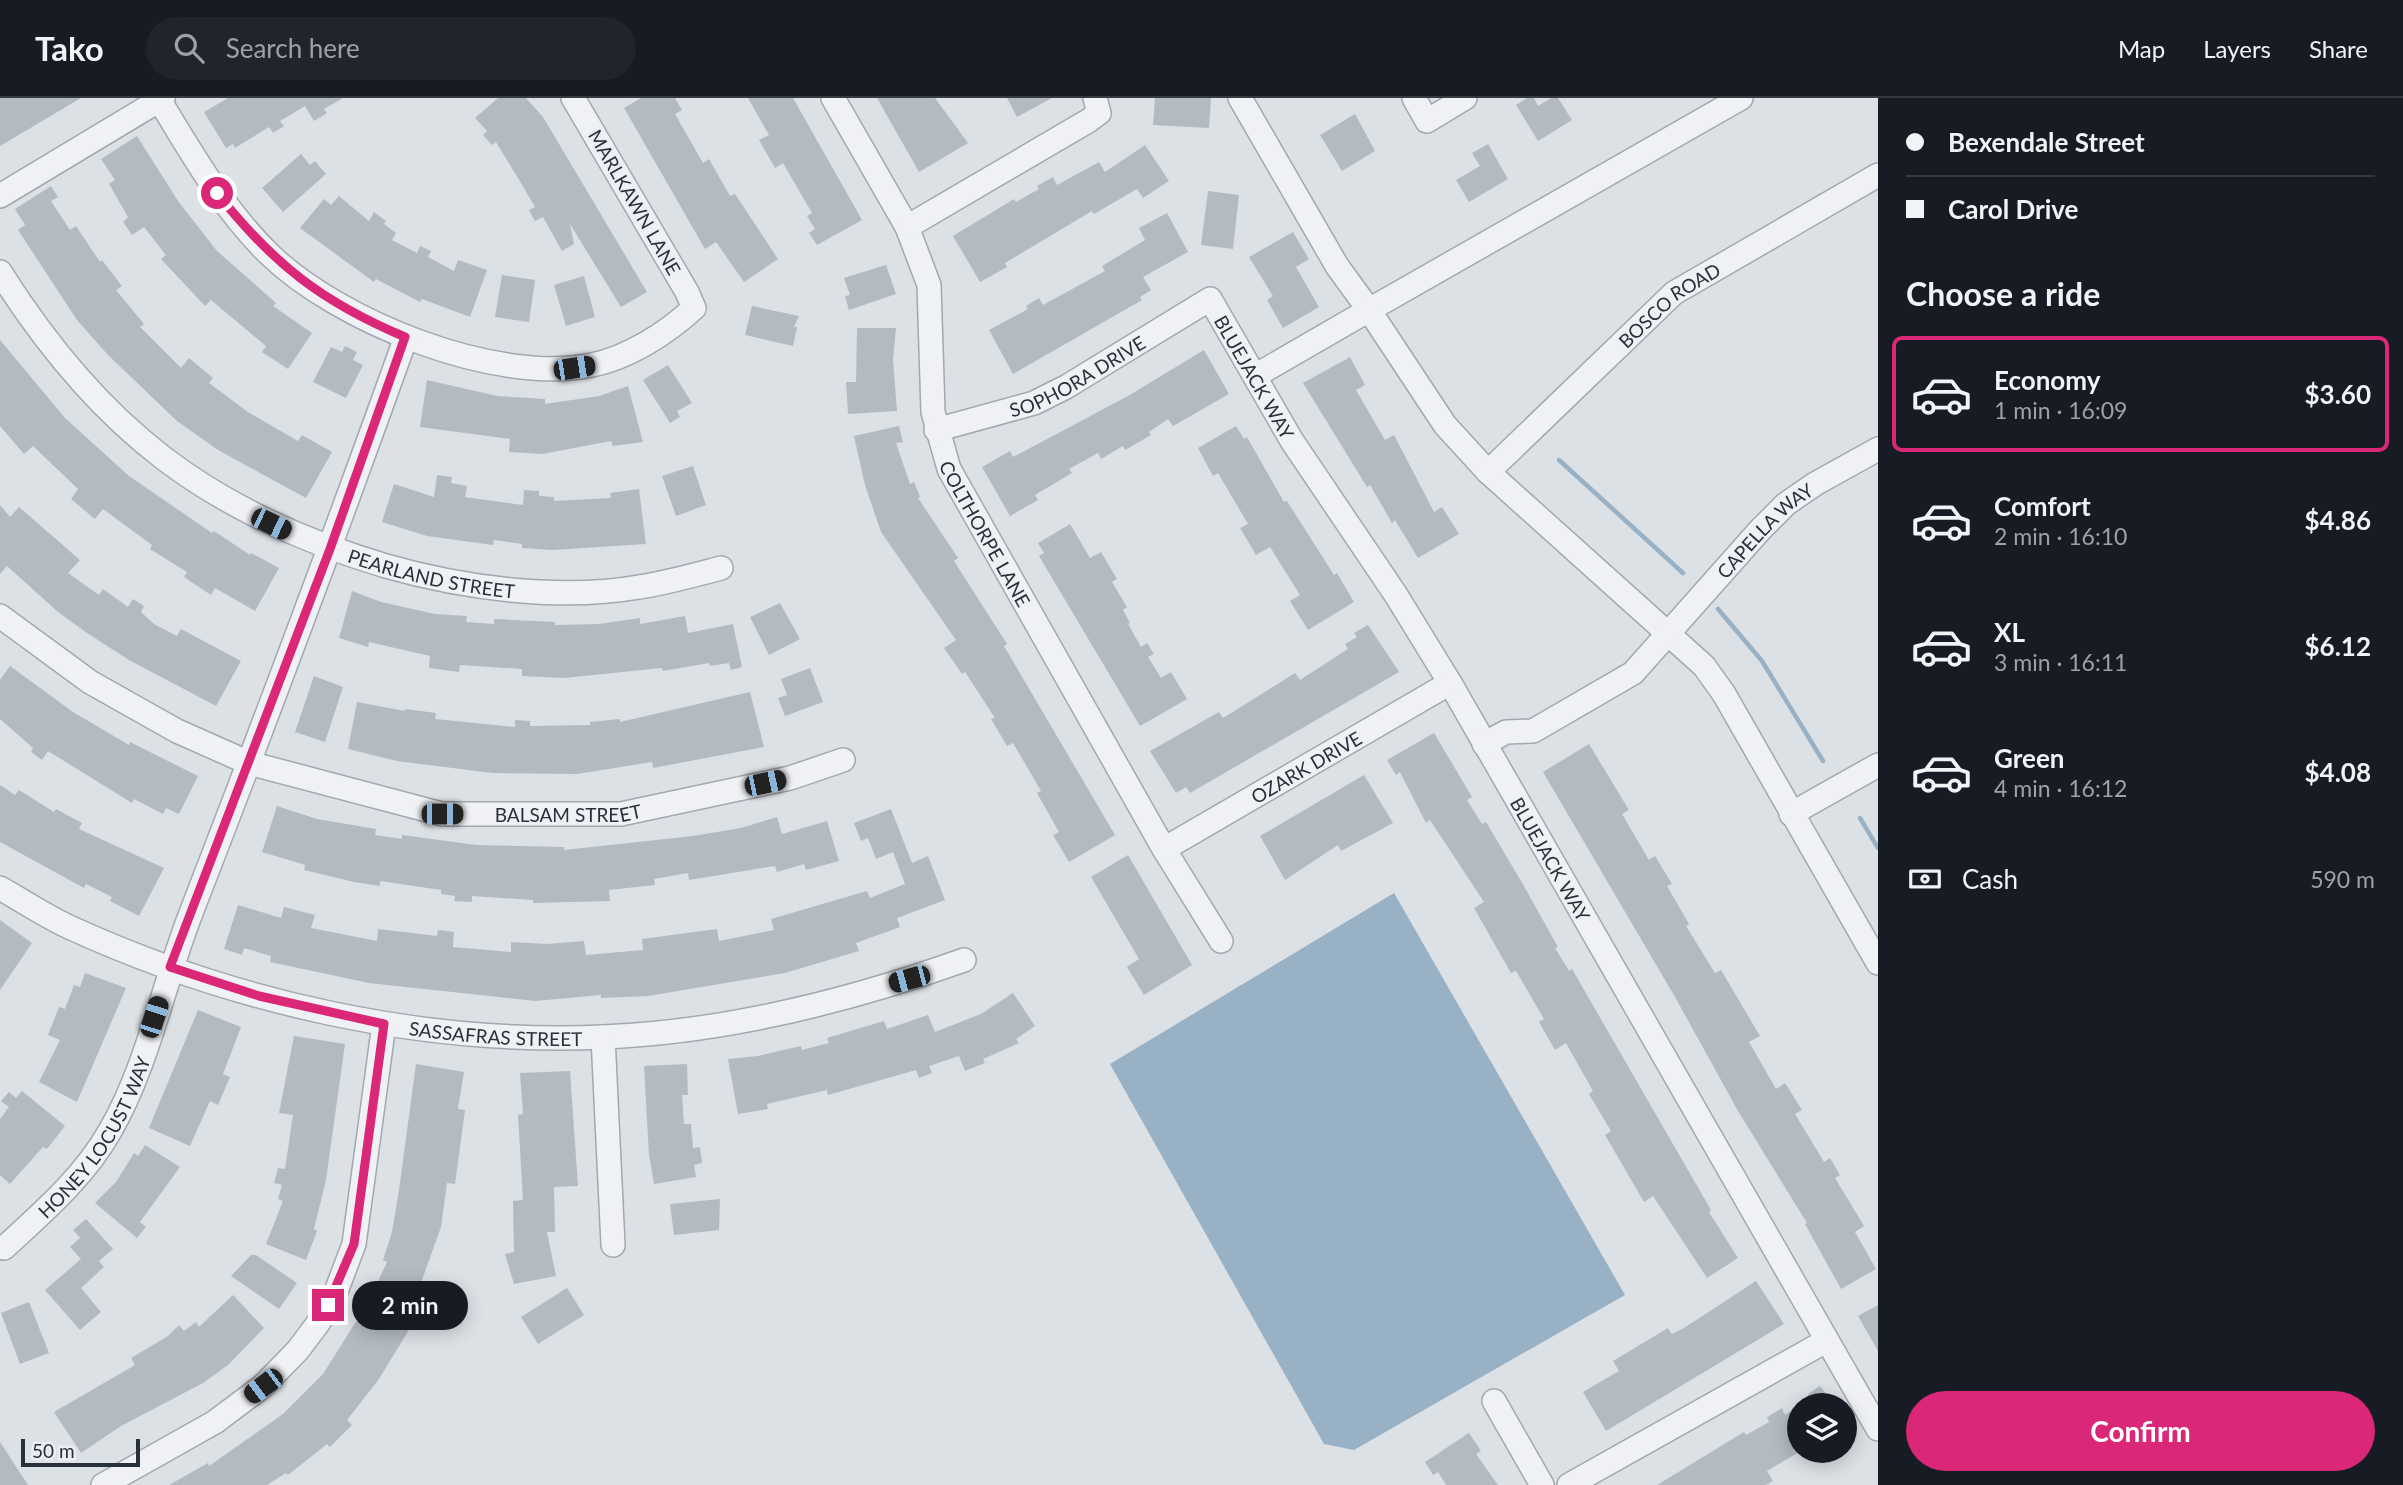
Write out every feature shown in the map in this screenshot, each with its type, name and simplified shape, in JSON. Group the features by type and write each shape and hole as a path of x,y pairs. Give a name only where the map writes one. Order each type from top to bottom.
{"street":[{"name":"MARLKAWN LANE","path":"405,337 479,359 574,368 595,365 628,352 694,309 687,292 573,98"},
{"name":"COLTHORPE LANE","path":"832,98 907,227 929,285 936,430 949,469 1164,849 1221,941"},
{"path":"1240,98 1337,266 1445,425 1488,472 1704,666 1724,694 1878,963"},
{"path":"1414,98 1427,121 1465,98"},
{"path":"1255,376 1741,98"},
{"path":"0,196 160,99 217,193 269,254 323,296 354,314 405,337"},
{"path":"907,227 1097,106"},
{"name":"BOSCO ROAD","path":"1488,472 1674,293 1878,175"},
{"name":"PEARLAND STREET","path":"0,272 62,362 137,437 175,467 234,504 288,533 330,549 432,579 501,589 569,591 637,588 721,568"},
{"name":"SOPHORA DRIVE","path":"936,430 1034,403 1066,387 1210,299"},
{"name":"BLUEJACK WAY","path":"1210,299 1292,441 1396,595 1450,683 1878,1429"},
{"name":"HONEY LOCUST WAY","path":"4,1248 57,1200 82,1172 110,1132 130,1091 170,967 330,549 405,337"},
{"name":"CAPELLA WAY","path":"1484,744 1506,732 1534,731 1633,673 1668,631 1786,504 1815,484 1878,449"},
{"name":"BALSAM STREET","path":"0,616 90,682 177,731 249,763 442,814 621,814 790,778 843,760"},
{"name":"OZARK DRIVE","path":"1164,849 1450,683"},
{"path":"1791,814 1878,765"},
{"name":"SASSAFRAS STREET","path":"0,888 68,927 170,967 259,996 384,1024 475,1034 603,1037 748,1020 897,983 964,960"},
{"path":"103,1485 215,1422 263,1386 298,1350 319,1322 337,1289 354,1244 384,1024"},
{"path":"603,1037 613,1245"},
{"path":"1569,1485 1826,1341"},
{"path":"1493,1401 1542,1485"}],"water":[{"path":"1394,893 1625,1295 1354,1450 1324,1444 1110,1064"}],"building":[{"path":"0,98 81,98 0,146"},
{"path":"228,98 343,98 324,109 327,113 314,121 305,106 280,121 284,126 273,133 269,127 235,148 233,144 226,148 204,112"},
{"path":"498,98 526,98 543,117 647,292 621,307 570,224 574,244 562,251 543,217 535,221 529,210 535,207 496,142 492,145 483,135 487,131 475,118"},
{"path":"641,98 675,98 682,110 675,114 703,163 709,159 730,196 735,194 778,259 744,282 716,242 705,249 624,108"},
{"path":"748,98 793,98 862,220 817,245 809,233 815,229 807,216 812,213 783,163 775,168 759,140 769,135"},
{"path":"877,98 935,98 968,143 919,172"},
{"path":"1007,98 1052,98 1017,117"},
{"path":"1155,98 1211,98 1209,128 1153,125"},
{"path":"1527,98 1534,98 1538,106 1551,98 1558,98 1572,120 1538,141 1516,105"},
{"path":"1355,114 1375,151 1342,171 1320,135"},
{"path":"137,136 178,201 217,251 276,303 273,306 312,333 288,369 262,352 266,346 211,300 205,306 161,259 166,255 144,227 132,235 123,222 128,217 109,184 115,180 101,159"},
{"path":"1488,144 1508,179 1469,202 1456,180 1480,166 1472,153"},
{"path":"1145,145 1169,181 1143,198 1137,189 1094,214 1092,211 1005,263 1007,267 980,282 953,236 1014,199 1016,202 1039,189 1037,186 1053,177 1057,185 1099,162 1105,172"},
{"path":"301,154 310,165 315,161 326,174 283,212 262,188"},
{"path":"51,186 58,197 51,201 70,230 76,226 100,262 102,260 122,286 116,290 144,324 140,327 181,368 189,358 213,378 209,383 248,412 298,441 302,435 332,452 306,498 218,450 177,421 108,355 77,320 18,230 25,225 15,209"},
{"path":"1208,191 1239,195 1233,249 1201,245"},
{"path":"339,196 369,221 374,212 396,233 392,240 417,253 420,246 431,251 428,257 454,271 458,260 487,270 470,317 422,299 420,302 376,279 374,282 300,228 324,199 331,205"},
{"path":"1167,213 1188,252 1143,277 1151,290 1140,297 1142,300 1013,374 989,330 1028,309 1026,306 1039,298 1043,305 1105,271 1102,266 1145,240 1139,228"},
{"path":"1293,232 1309,259 1296,267 1319,307 1283,328 1267,300 1273,296 1249,257"},
{"path":"886,265 896,294 849,310 845,296 850,295 844,278"},
{"path":"502,275 535,280 529,322 495,317"},
{"path":"584,276 595,317 566,326 554,285"},
{"path":"752,306 799,316 794,327 797,327 793,346 745,335"},
{"path":"857,328 896,328 893,360 897,411 848,414 846,382 856,382"},
{"path":"0,340 65,418 129,476 212,533 214,531 250,555 251,553 279,568 255,611 215,588 211,595 184,577 187,572 150,549 152,545 103,509 95,519 71,499 78,489 33,446 24,454 0,426"},
{"path":"345,346 357,352 353,360 363,365 346,398 313,382 331,347 342,352"},
{"path":"1204,350 1229,394 1173,426 1168,419 1149,432 1151,435 1125,450 1123,446 1101,459 1098,453 1069,469 1072,473 1035,495 1038,500 1010,516 982,467 1010,451 1013,457 1128,396"},
{"path":"1350,357 1365,385 1356,390 1385,440 1394,435 1434,512 1442,507 1459,534 1418,558 1395,520 1392,523 1370,485 1367,487 1303,383"},
{"path":"668,365 692,403 677,411 680,417 670,423 643,380"},
{"path":"427,380 497,396 545,399 545,404 599,396 628,386 643,442 613,446 611,441 542,454 509,452 510,439 420,427"},
{"path":"899,426 903,442 896,443 910,484 914,482 920,497 918,498 958,558 954,561 1007,644 1004,646 1115,835 1069,862 1053,835 1059,832 1037,793 1041,791 1013,743 1007,746 991,719 995,718 965,672 962,674 944,648 956,640 881,532 865,485 854,436"},
{"path":"1236,426 1244,439 1247,437 1284,502 1287,501 1354,602 1308,630 1290,601 1300,595 1270,547 1256,555 1240,528 1248,524 1218,473 1213,476 1198,448"},
{"path":"693,466 706,505 676,516 662,476"},
{"path":"437,475 452,477 451,483 467,486 465,497 523,505 524,490 539,491 539,496 554,497 554,501 611,498 610,493 639,489 646,544 552,550 522,548 522,544 494,540 493,545 427,536 382,522 394,484 434,497"},
{"path":"0,505 10,517 19,507 80,560 68,573 99,595 103,589 128,607 133,599 144,606 141,612 154,624 177,636 181,629 241,661 216,706 129,660 87,633 58,612 7,566 0,574"},
{"path":"1070,524 1090,558 1101,552 1117,579 1112,582 1127,607 1123,610 1141,647 1147,643 1154,654 1148,657 1161,678 1171,672 1187,699 1140,726 1039,556 1044,553 1038,543"},
{"path":"352,591 381,602 435,614 467,616 466,622 494,624 494,619 555,622 555,625 599,624 640,618 640,624 685,616 688,633 733,624 742,667 731,670 729,663 710,666 709,663 663,671 662,668 564,678 522,676 522,669 460,665 459,672 429,668 430,656 369,642 368,647 339,638"},
{"path":"780,603 800,639 769,655 750,617"},
{"path":"1368,625 1399,672 1190,793 1186,787 1176,793 1150,751 1219,712 1223,718 1295,673 1300,680 1348,649 1345,644 1357,637 1354,633"},
{"path":"10,666 73,712 129,745 130,742 198,776 179,814 166,808 163,814 134,799 132,803 48,751 42,760 31,752 33,748 0,719 0,680"},
{"path":"810,668 823,702 785,716 778,698 787,695 781,679"},
{"path":"314,676 343,687 325,742 295,732"},
{"path":"750,692 764,747 653,768 652,762 577,774 492,773 397,761 348,749 357,702 405,711 436,713 435,719 515,727 515,720 530,721 530,726 590,725 590,722 620,719 620,722"},
{"path":"1434,733 1472,797 1467,800 1482,824 1486,822 1521,881 1558,947 1555,948 1569,971 1572,969 1711,1210 1709,1212 1738,1258 1707,1278 1653,1196 1644,1202 1605,1135 1611,1131 1589,1094 1593,1091 1566,1043 1555,1050 1539,1022 1544,1019 1516,971 1511,973 1474,908 1484,902 1430,820 1426,823 1400,772 1396,775 1387,760"},
{"path":"1589,744 1629,810 1622,814 1649,860 1655,856 1672,884 1667,886 1689,924 1686,926 1715,973 1721,970 1760,1036 1749,1042 1776,1089 1785,1083 1802,1110 1795,1114 1824,1162 1830,1158 1840,1175 1835,1178 1864,1226 1855,1232 1876,1269 1841,1289 1805,1224 1807,1223 1738,1111 1675,997 1543,772"},
{"path":"1364,775 1393,823 1341,851 1338,845 1285,880 1260,836"},
{"path":"0,785 15,795 19,790 54,812 56,809 82,823 79,829 164,868 139,916 110,901 112,897 86,884 84,888 0,842"},
{"path":"277,806 317,819 376,829 375,835 402,839 402,835 476,845 564,847 564,850 693,836 741,828 777,817 782,834 827,821 839,861 806,870 804,864 777,872 775,866 689,880 688,873 654,879 655,885 609,890 610,901 533,903 533,900 472,896 472,902 454,901 455,896 441,894 441,890 380,881 380,886 354,882 304,870 305,865 262,852"},
{"path":"891,809 912,863 928,856 945,900 897,918 900,927 856,943 859,951 785,973 648,996 601,998 601,995 535,1001 369,983 270,962 271,956 244,948 242,955 224,949 238,905 281,918 284,907 315,915 311,928 377,941 378,929 437,936 438,930 454,932 453,947 511,952 511,942 547,944 584,941 586,955 643,950 642,939 717,929 719,941 774,930 771,919 867,891 870,898 905,884 893,852 876,859 868,838 861,841 854,823"},
{"path":"1128,855 1192,965 1144,995 1127,967 1139,959 1091,877"},
{"path":"0,920 32,943 0,990"},
{"path":"85,973 126,988 77,1102 39,1082 60,1040 48,1035 59,1007 65,1009 74,985 80,987"},
{"path":"1013,993 1035,1026 1016,1039 1019,1043 983,1059 985,1063 965,1071 959,1056 929,1066 932,1073 919,1078 916,1070 828,1095 827,1090 767,1104 768,1109 738,1114 728,1059 758,1056 801,1046 802,1050 829,1043 827,1038 884,1021 887,1029 928,1015 935,1032 981,1014"},
{"path":"198,1010 241,1027 223,1074 230,1077 218,1105 210,1101 190,1146 149,1128"},
{"path":"294,1036 345,1044 326,1180 314,1229 317,1231 306,1260 266,1244 283,1201 278,1199 282,1185 274,1183 278,1168 285,1169 293,1115 279,1113"},
{"path":"416,1064 464,1072 458,1109 465,1110 455,1184 447,1183 441,1227 418,1291 430,1298 416,1325 413,1323 379,1379 347,1420 352,1425 330,1447 327,1444 288,1475 286,1473 267,1485 169,1485 208,1463 209,1466 283,1414 323,1374 369,1301 387,1262 383,1260 392,1232"},
{"path":"687,1064 688,1095 682,1095 684,1124 691,1124 693,1148 700,1147 702,1163 694,1165 696,1177 654,1184 649,1155 644,1066"},
{"path":"570,1071 578,1186 554,1187 555,1232 547,1232 556,1276 514,1284 505,1254 514,1252 513,1201 523,1200 518,1115 523,1114 520,1073"},
{"path":"22,1091 65,1126 47,1149 43,1147 10,1184 0,1175 0,1119 9,1107 1,1101 9,1092 16,1098"},
{"path":"145,1145 180,1167 140,1222 146,1227 137,1238 95,1203 116,1182 134,1153 138,1156"},
{"path":"720,1199 719,1230 674,1235 670,1204"},
{"path":"86,1219 113,1249 99,1261 104,1267 81,1288 101,1312 80,1330 45,1290 81,1259 70,1247 80,1238 73,1230"},
{"path":"251,1255 256,1255 297,1283 279,1309 231,1276"},
{"path":"1756,1281 1784,1324 1606,1431 1583,1392 1619,1371 1613,1361 1668,1328 1672,1334 1684,1328"},
{"path":"567,1288 584,1315 538,1344 521,1317"},
{"path":"233,1295 264,1328 228,1365 203,1383 121,1426 81,1453 54,1412 135,1365 131,1358 168,1336 179,1325 184,1331 196,1322 199,1327"},
{"path":"29,1302 49,1353 20,1364 1,1313"},
{"path":"1878,1305 1878,1351 1858,1316"},
{"path":"1820,1386 1825,1393 1810,1393"},
{"path":"1782,1408 1785,1415 1787,1414 1787,1459 1767,1471 1773,1481 1766,1485 1657,1485 1744,1432 1746,1435 1769,1422 1767,1417"},
{"path":"1469,1433 1481,1451 1476,1454 1498,1485 1446,1485 1438,1472 1433,1475 1425,1462"},
{"path":"0,1442 28,1485 0,1485"}],"waterway":[{"path":"1559,460 1683,573"},
{"path":"1718,609 1762,661 1823,761"},
{"path":"1860,818 1878,848"}],"route":[{"path":"217,193 269,254 295,276 354,314 405,337 330,549 170,967 259,996 384,1024 354,1244 328,1305"}]}
